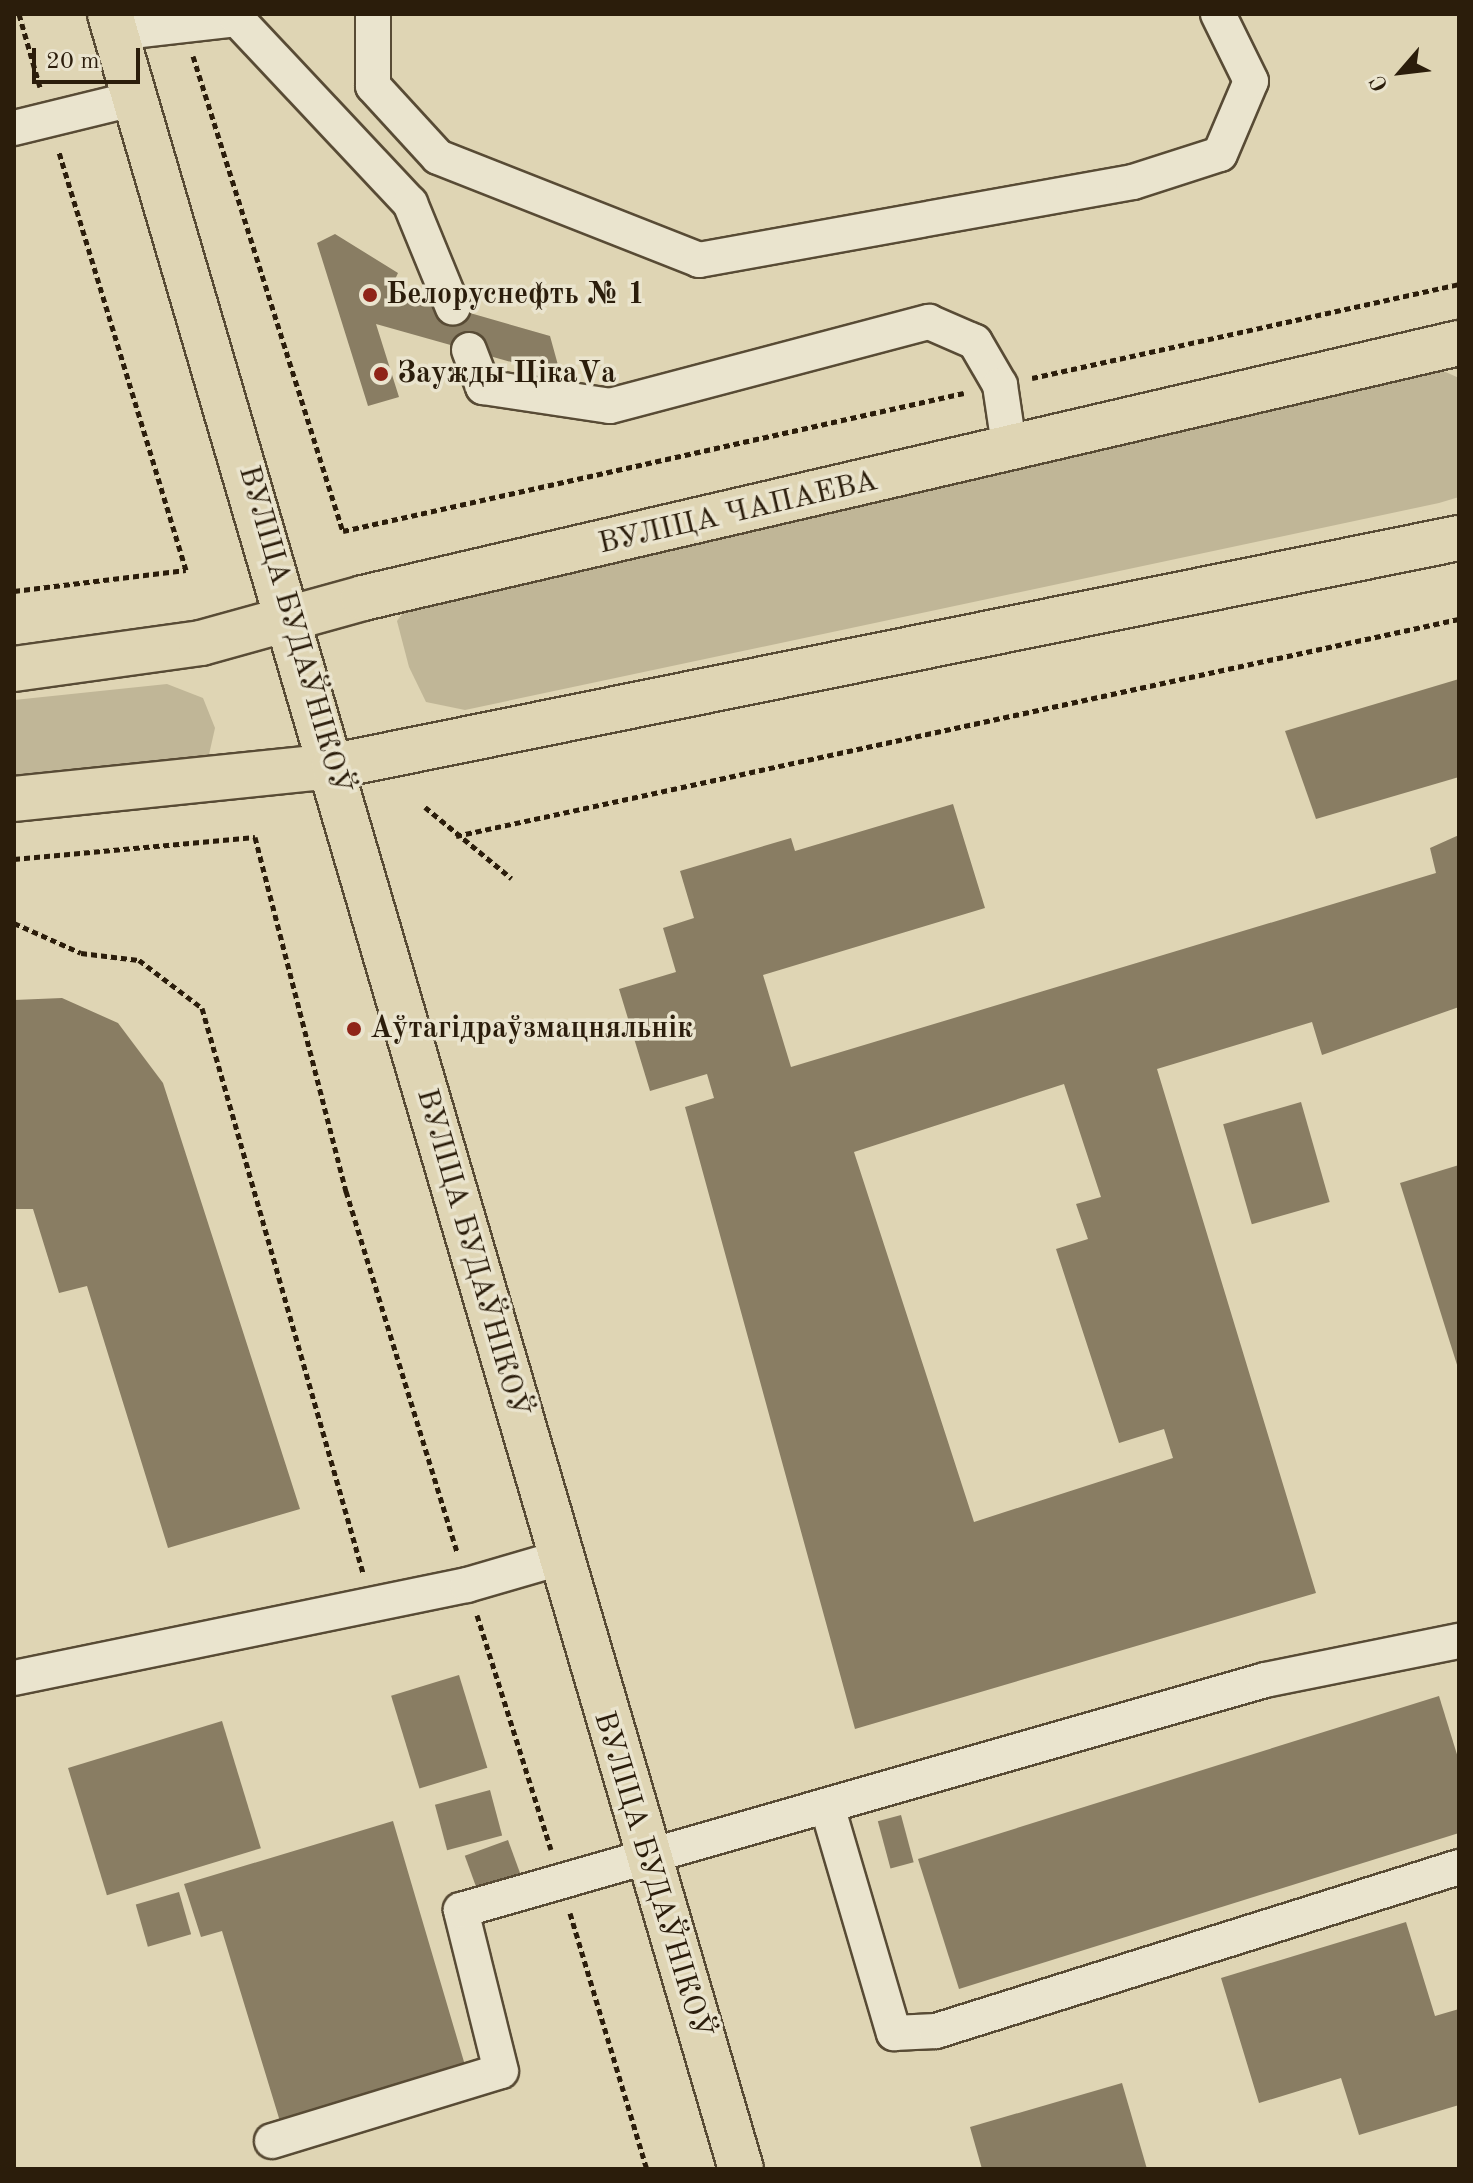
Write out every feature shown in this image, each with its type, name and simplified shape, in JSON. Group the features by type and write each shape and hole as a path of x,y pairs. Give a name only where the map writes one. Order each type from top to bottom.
{"main road":[{"name":"ВУЛІЦА БУДАЎНІКОЎ","path":"113,24 334,766 645,1859 741,2169"},
{"name":"ВУЛІЦА ЧАПАЕВА","path":"14,669 289,623 363,598 1010,452 1459,343"},
{"path":"14,799 334,766 1459,538"}],"lane":[{"path":"373,14 373,86 438,157 699,260 1133,182 1220,154 1251,81 1218,14"},
{"path":"113,24 236,16 410,203 453,308"},
{"path":"14,128 133,99"},
{"path":"469,350 483,387 610,406 929,322 975,342 1000,385 1010,452"},
{"path":"14,1678 371,1601 467,1585 560,1558"},
{"path":"272,2141 501,2071 461,1910 1265,1680 1459,1641"},
{"path":"827,1806 894,2033 936,2031 1459,1867"}],"path":[{"path":"14,591 186,570 19,14"},
{"path":"192,55 343,531 1459,284"},
{"path":"456,836 1459,619"},
{"path":"425,807 456,836 511,878"},
{"path":"14,859 255,837 346,1191 647,2169"},
{"path":"14,923 81,953 139,960 202,1008 371,1601"}],"shaded area":[{"path":"1430,365 1459,378 1459,497 1439,503 465,710 426,702 409,667 397,621 408,606"},
{"path":"167,684 203,698 215,728 208,759 14,786 14,700"}],"building":[{"path":"335,234 398,273 390,290 550,336 561,376 376,324 399,397 368,406 317,243"},
{"path":"1459,679 1459,777 1316,819 1285,731"},
{"path":"953,804 985,908 763,975 791,1067 1436,873 1430,848 1459,835 1459,1007 1322,1055 1312,1022 1157,1069 1316,1593 855,1729 685,1107 714,1098 707,1074 650,1091 619,989 676,972 663,928 694,918 680,871 791,838 795,851","holes":["1064,1084 1101,1197 1076,1204 1088,1239 1056,1249 1119,1443 1164,1429 1173,1458 974,1522 854,1152"]},
{"path":"62,998 118,1023 163,1083 300,1509 168,1548 87,1286 59,1293 33,1209 14,1209 14,1000"},
{"path":"1301,1102 1330,1202 1252,1224 1223,1124"},
{"path":"1459,1165 1459,1368 1458,1368 1400,1183"},
{"path":"459,1675 487,1768 419,1789 391,1696"},
{"path":"1439,1696 1459,1761 1459,1833 959,1989 918,1859"},
{"path":"222,1721 261,1848 107,1895 68,1768"},
{"path":"490,1790 502,1835 447,1850 435,1805"},
{"path":"901,1815 914,1862 890,1869 878,1821"},
{"path":"393,1821 467,2072 282,2128 222,1931 201,1937 184,1884"},
{"path":"508,1840 522,1879 479,1894 465,1856"},
{"path":"179,1892 191,1934 148,1947 136,1904"},
{"path":"1406,1922 1435,2016 1459,2009 1459,2105 1359,2135 1341,2078 1259,2103 1221,1978"},
{"path":"1122,2083 1147,2169 982,2169 970,2127"}],"place":[{"name":"Белоруснефть № 1","path":"370,295"},
{"name":"Заужды ЦікаVа","path":"381,374"},
{"name":"Аўтагідраўзмацняльнік","path":"354,1029"}]}
